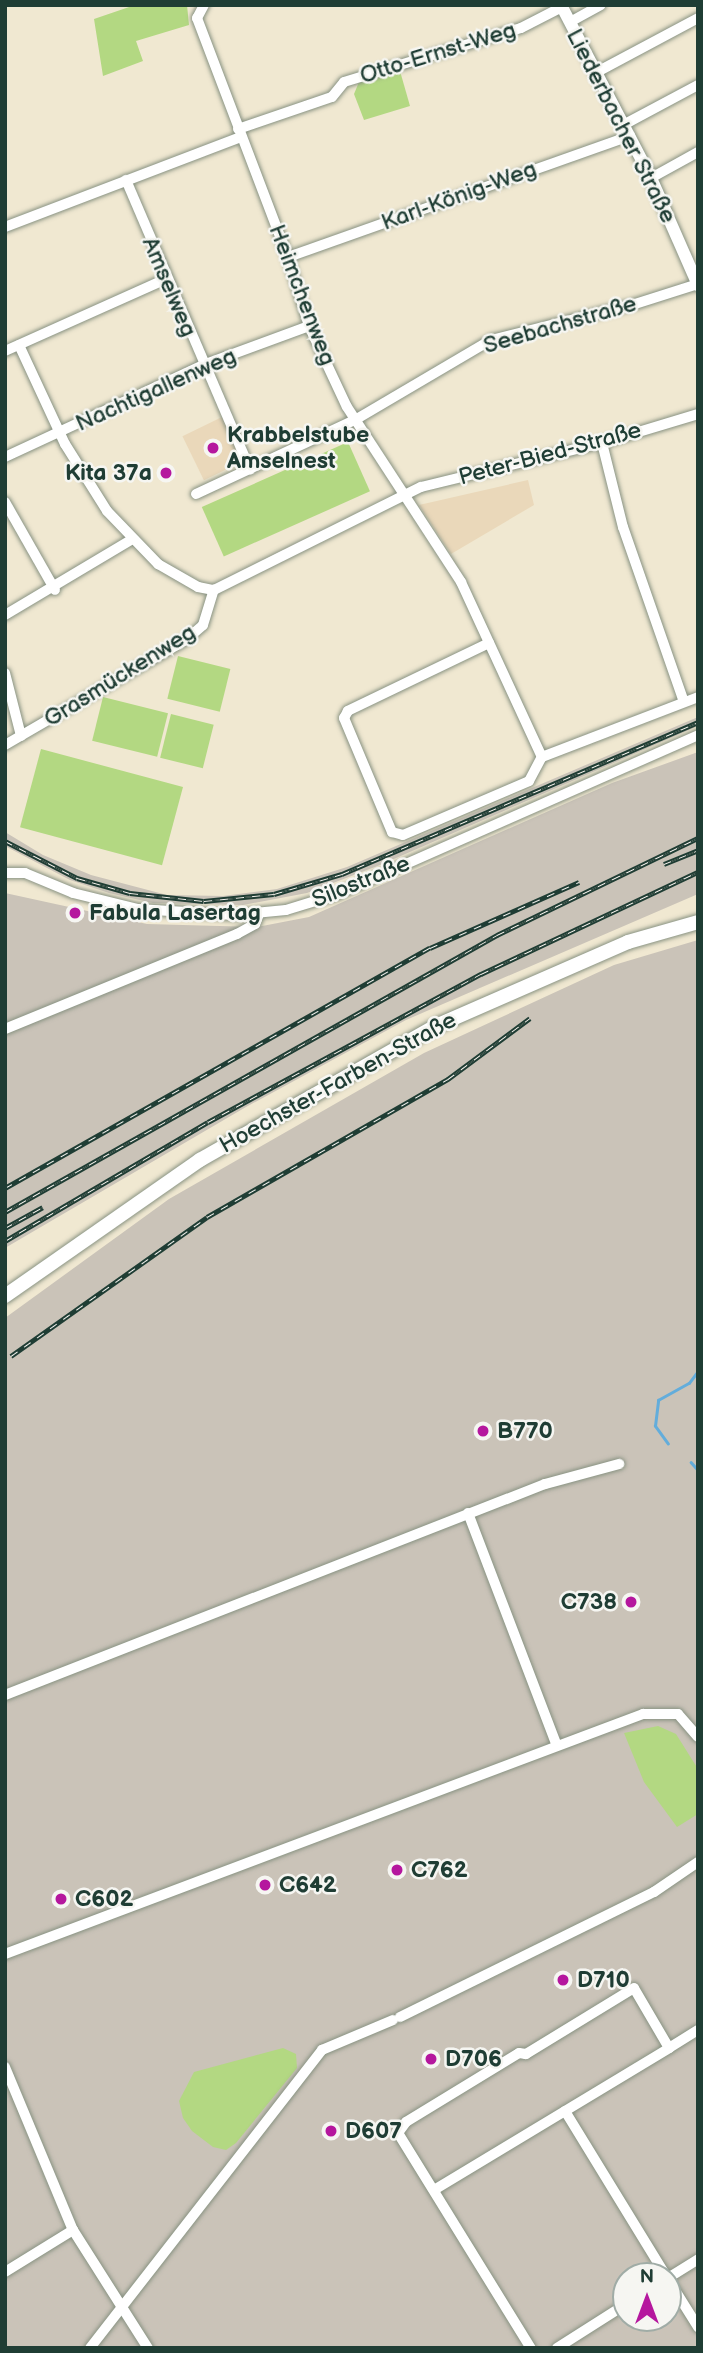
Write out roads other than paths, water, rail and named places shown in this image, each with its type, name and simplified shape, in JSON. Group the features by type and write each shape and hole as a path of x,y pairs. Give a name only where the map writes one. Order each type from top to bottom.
{"main road":[{"name":"Hoechster-Farben-Straße","path":"5,1296 200,1160 436,1026 628,942 698,922"}],"street":[{"name":"Heimchenweg","path":"204,5 197,18 288,257 309,326 355,420 461,582 542,757"},
{"path":"570,22 601,5"},
{"name":"Otto-Ernst-Weg","path":"5,228 332,97 344,82 521,28 562,6"},
{"name":"Liederbacher Straße","path":"562,6 651,178 698,284"},
{"path":"597,72 698,18"},
{"name":"Karl-König-Weg","path":"288,257 627,130 698,85"},
{"path":"651,178 698,152"},
{"name":"Amselweg","path":"127,180 166,279 250,470"},
{"path":"5,351 166,279"},
{"name":"Seebachstraße","path":"197,494 355,420 491,340 698,284"},
{"name":"Nachtigallenweg","path":"5,457 60,434 203,365 309,326"},
{"path":"19,345 83,479 131,540 158,564 198,587 214,590 403,497"},
{"name":"Peter-Bied-Straße","path":"403,497 421,487 602,443 698,414"},
{"path":"602,443 623,527 684,702"},
{"path":"5,502 55,590"},
{"path":"5,615 55,590 131,540"},
{"name":"Grasmückenweg","path":"5,745 187,639 203,625 214,590"},
{"path":"489,643 348,711 344,718 392,832 403,835 529,781 542,757 698,696"},
{"path":"5,673 21,736"},
{"name":"Silostraße","path":"5,873 25,873 74,893 138,909 259,914 338,894 698,735"},
{"path":"5,1029 237,934 255,924 259,914"},
{"path":"5,1695 468,1513 581,1471 619,1464"},
{"path":"468,1513 557,1746"},
{"path":"5,1954 557,1746 661,1711 685,1719 698,1737"},
{"path":"90,2348 120,2305 322,2050 396,2018 654,1892 698,1862"},
{"path":"531,2348 398,2133 406,2122 519,2053 526,2054 634,1988 669,2048"},
{"path":"434,2190 698,2030"},
{"path":"5,2067 74,2230 148,2348"},
{"path":"565,2111 657,2262"},
{"path":"5,2272 74,2230"},
{"path":"682,2269 698,2259"},
{"path":"682,2302 698,2327"},
{"path":"557,2348 612,2313"}],"waterway":[{"path":"668,1444 655,1426 658,1400 689,1383 698,1371"},
{"path":"691,1462 698,1470"}],"railway":[{"path":"5,841 77,878 130,893 204,901 274,894 342,874 698,722"},
{"path":"5,1212 497,935 698,838"},
{"path":"664,864 698,850"},
{"path":"5,1241 208,1122 481,974 698,872"},
{"path":"5,1188 430,948 579,882"},
{"path":"11,1356 207,1217 448,1079 530,1018"},
{"path":"5,1228 43,1207"}],"place":[{"name":"Krabbelstube Amselnest","path":"213,448"},
{"name":"Kita 37a","path":"166,473"},
{"name":"Fabula Lasertag","path":"75,913"},
{"name":"B770","path":"483,1431"},
{"name":"C738","path":"631,1602"},
{"name":"C762","path":"397,1870"},
{"name":"C642","path":"265,1885"},
{"name":"C602","path":"61,1899"},
{"name":"D710","path":"563,1980"},
{"name":"D706","path":"431,2059"},
{"name":"D607","path":"331,2131"}]}
